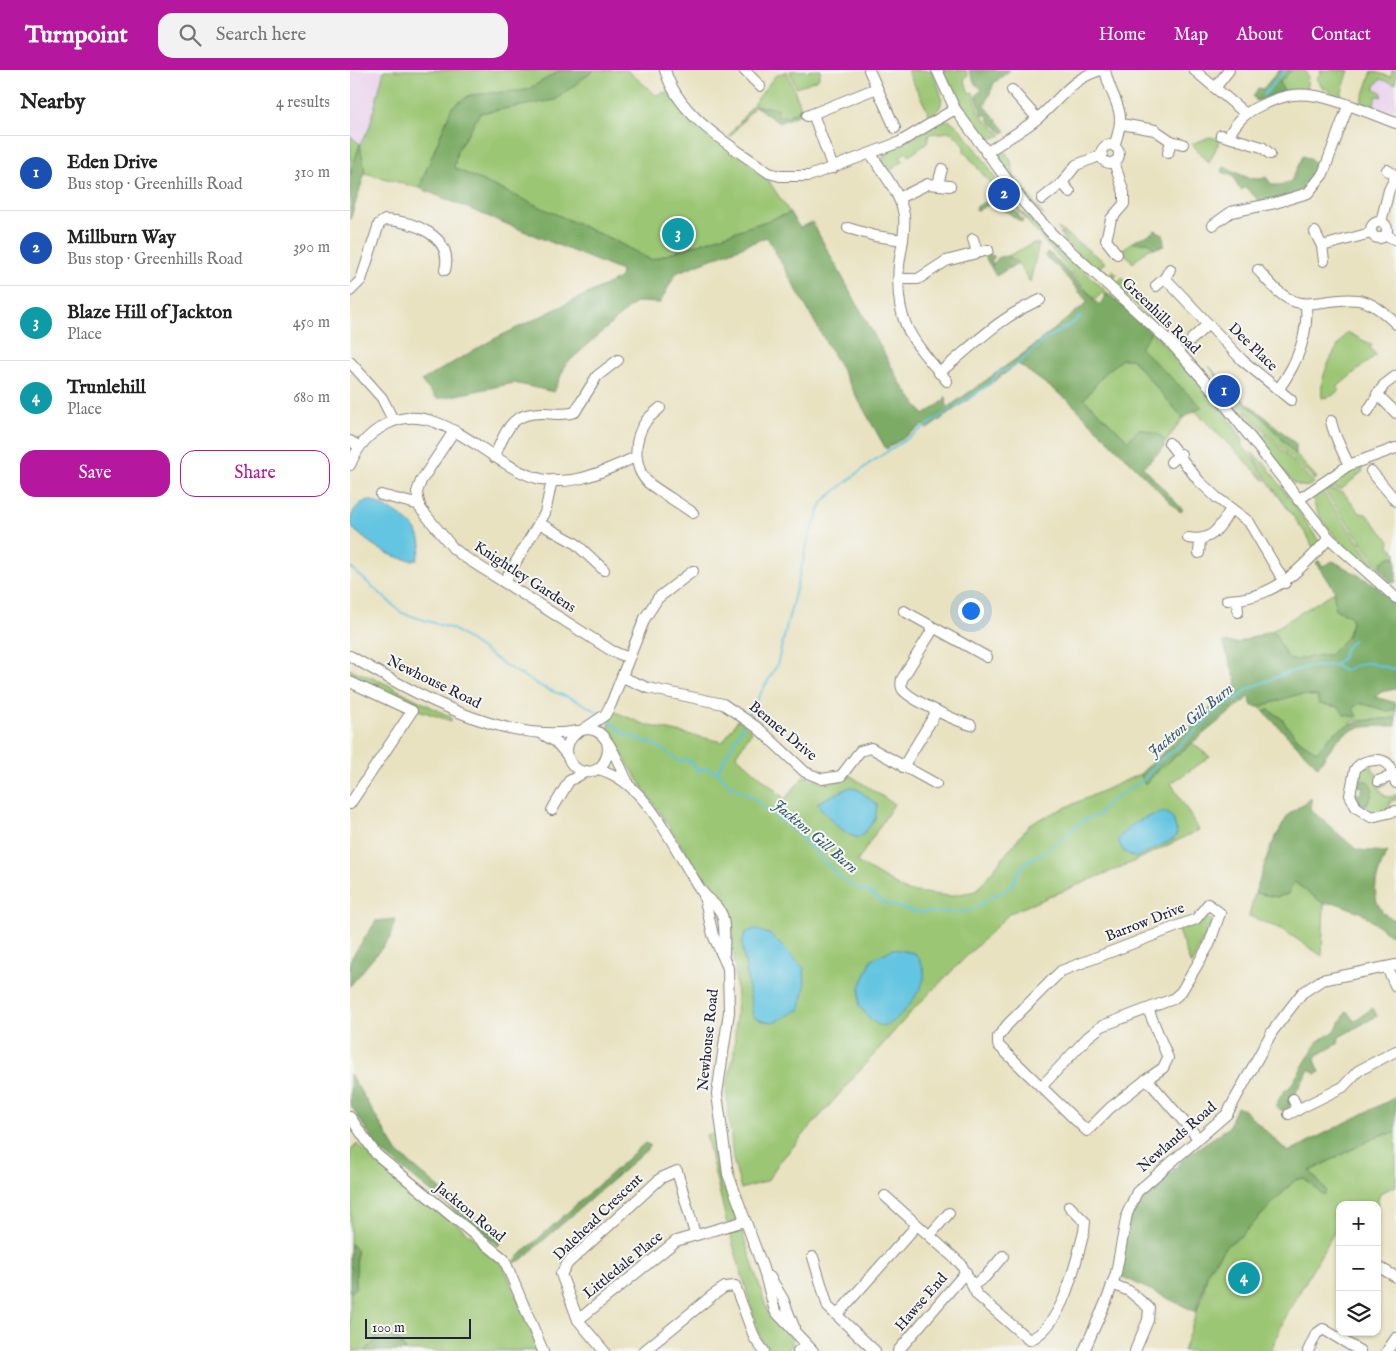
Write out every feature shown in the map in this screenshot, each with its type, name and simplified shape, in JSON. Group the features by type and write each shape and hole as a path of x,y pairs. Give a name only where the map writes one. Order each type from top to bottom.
{"street":[{"path":"666,70 668,80 681,103 701,123 769,173 780,176 800,177 833,168 871,154 900,142 955,109"},
{"path":"744,70 756,82 759,70"},
{"path":"869,70 892,123 879,123"},
{"name":"Greenhills Road","path":"937,70 955,109 1025,204 1053,236 1169,341 1218,396 1328,538 1396,598"},
{"path":"986,153 1038,118 1068,86 1082,77 1103,70 1110,89 1118,102 1120,124 1114,146"},
{"path":"1194,70 1246,114"},
{"path":"1215,88 1229,70"},
{"path":"833,168 810,115 877,88"},
{"path":"1012,90 1038,118"},
{"path":"1019,98 1028,90"},
{"path":"1270,154 1262,147 1225,136 1239,119 1246,114 1272,101 1294,94 1311,95 1396,123"},
{"path":"1227,228 1217,222 1231,212 1275,203 1308,193 1323,174 1348,106"},
{"path":"1120,124 1155,130 1171,141 1183,144"},
{"path":"1262,147 1268,138"},
{"path":"1168,153 1171,141"},
{"path":"1042,199 1062,183 1076,165 1102,155 1105,147 1114,146"},
{"path":"1114,146 1118,150 1119,156 1114,162"},
{"path":"871,154 899,198 904,216 898,297 902,316 912,339 947,381"},
{"path":"1102,155 1107,162 1114,162"},
{"path":"1114,162 1124,192 1124,204 1111,218 1102,243 1117,254"},
{"path":"938,184 942,169"},
{"path":"1381,222 1393,174"},
{"path":"1062,183 1070,192"},
{"path":"899,198 920,186 938,184 950,186"},
{"path":"350,291 361,280 379,224 385,220 430,231 444,244 447,263 446,270"},
{"path":"1381,222 1371,225 1371,232 1376,238 1386,235 1396,240"},
{"path":"1381,222 1386,226 1386,235"},
{"path":"848,228 860,233 903,240"},
{"path":"1315,232 1322,246 1324,261"},
{"path":"1322,246 1371,232"},
{"path":"856,243 860,233"},
{"path":"973,239 977,252"},
{"path":"899,280 918,279 946,261 988,250"},
{"path":"1266,278 1272,268"},
{"path":"1258,270 1286,298 1306,304 1341,298 1361,299 1379,307 1396,324"},
{"name":"Dee Place","path":"1156,286 1168,274 1208,324 1242,360 1291,400"},
{"path":"940,373 990,328 1025,301 1040,300"},
{"name":"Dee Place","path":"1278,390 1289,374 1304,337 1308,318 1306,304"},
{"name":"Dee Place","path":"1192,339 1208,324"},
{"path":"494,457 510,424 518,417 534,413 568,414 575,412 597,376 618,360"},
{"path":"350,362 382,398 393,420"},
{"path":"608,368 614,377"},
{"path":"1368,411 1384,385 1396,376"},
{"path":"1377,394 1396,413"},
{"path":"660,408 647,421 639,434 636,458 639,468 650,484 693,513"},
{"path":"350,465 354,444 393,420 412,418 433,420 519,472 542,480 592,477 636,458"},
{"path":"1332,421 1334,434 1340,442 1349,465"},
{"path":"381,495 420,505 417,492 421,481 454,432"},
{"path":"1325,441 1334,434"},
{"path":"1169,443 1181,454 1199,481 1245,518 1255,530 1285,583"},
{"path":"1298,500 1349,465 1396,448"},
{"path":"1171,462 1181,454"},
{"path":"1371,471 1396,500"},
{"path":"504,582 545,513 552,480"},
{"name":"Knightley Gardens","path":"420,505 453,548 612,651 629,658"},
{"path":"1188,538 1200,540 1208,537 1220,527 1232,509"},
{"path":"539,522 575,543 604,570"},
{"path":"1238,612 1232,600 1270,592 1285,583 1306,564 1328,538"},
{"path":"1199,553 1200,540"},
{"path":"569,781 598,769 608,756 605,715 645,618 658,598 694,571"},
{"path":"904,611 933,629 987,657"},
{"path":"933,629 902,679 901,684 904,691 937,711 971,725"},
{"name":"Newhouse Road","path":"350,656 457,712 482,721 539,732 563,734 581,730"},
{"name":"Bennet Drive","path":"622,677 648,688 723,704 758,728 805,772 822,779 841,776 860,751 865,748 877,750 903,767 936,784"},
{"path":"350,804 412,712 351,684"},
{"path":"903,767 937,711"},
{"path":"552,810 569,781 568,742 581,730 605,715"},
{"path":"581,730 598,732 606,739"},
{"name":"Newhouse Road","path":"539,732 556,742 568,759"},
{"name":"Newhouse Road","path":"606,739 627,782"},
{"path":"568,759 574,767 587,772"},
{"path":"1378,781 1394,780 1389,766 1383,761 1363,762 1356,767 1352,777 1351,799 1356,807 1371,817 1396,811"},
{"name":"Newhouse Road","path":"598,769 610,772 627,782 645,801 704,896 713,935 728,968 729,1012 717,1094 728,1174 763,1268 775,1311 806,1344"},
{"name":"Barrow Drive","path":"1041,1087 1088,1037 1102,1026 1173,1000 1177,996 1209,945 1220,913 1208,904 1196,919 1061,971 1000,1033 998,1046 1087,1131 1110,1108 1147,1079"},
{"path":"1391,966 1396,987"},
{"name":"Newlands Road","path":"1084,1351 1112,1284 1127,1214 1137,1192 1227,1114 1272,1032 1302,993 1322,980 1391,966"},
{"path":"1148,1009 1168,1058 1163,1068 1147,1079 1198,1138"},
{"path":"1293,1099 1293,1112 1343,1087 1358,1071 1396,1051"},
{"name":"Jackton Road","path":"350,1117 376,1154 504,1259 543,1351"},
{"name":"Dalehead Crescent","path":"604,1351 578,1320 561,1274 568,1263 662,1178 677,1171 695,1234"},
{"path":"885,1196 961,1264 977,1295 1026,1339 1037,1335 1061,1308 1084,1232 1084,1222 1069,1206"},
{"path":"930,1235 949,1213"},
{"name":"Littledale Place","path":"578,1320 676,1241 745,1221"},
{"path":"837,1316 917,1225"},
{"path":"973,1285 985,1277 1003,1256"},
{"path":"813,1257 828,1307 875,1351"},
{"path":"1381,1268 1396,1277"},
{"name":"Hawse End","path":"898,1351 966,1272"},
{"path":"1112,1284 1129,1291 1148,1308 1148,1320 1135,1351"},
{"path":"644,1351 712,1295 725,1287 736,1286 755,1339 764,1351"},
{"path":"1308,1351 1316,1334 1323,1329 1360,1351"},
{"path":"1387,1351 1396,1338"},
{"path":"798,1351 806,1344"}],"shaded area":[{"path":"350,70 384,70 369,129 360,144 350,136"},
{"path":"1380,79 1396,84 1396,118 1373,106 1377,95 1382,97 1374,88"}],"green space":[{"path":"384,70 561,70 527,90 470,95 452,107 419,188 365,173 360,145 350,175 350,136 360,144 369,129"},
{"path":"561,70 594,70 555,100 480,113 457,151 454,168 613,240 651,260 790,213 800,228 812,222 900,382 924,415 945,400 945,397 947,408 1027,351 1088,302 1058,267 1044,256 1047,253 1052,255 1099,305 1108,293 1151,332 1140,348 1202,407 1183,418 1132,359 1122,359 1105,373 1084,399 1128,440 1140,428 1160,435 1166,442 1163,444 1165,447 1143,467 1183,510 1180,512 1068,400 1018,364 927,429 923,425 886,449 767,237 676,273 660,303 636,302 566,364 554,392 514,383 437,399 421,381 492,340 620,278 621,271 419,188 452,107 470,95 527,90"},
{"path":"594,70 627,70 656,95 670,91 764,174 790,213 651,260 613,240 454,168 457,151 480,113 555,100"},
{"path":"821,70 818,79 796,88 790,71"},
{"path":"907,70 932,70 940,89 941,102 940,107 930,116"},
{"path":"942,70 966,70 968,76 964,79 969,93 973,92 979,114 1002,135 991,139 984,136 977,129 963,109"},
{"path":"969,70 1010,70 994,83 985,106 1006,131 1003,133 989,121 988,115 982,115 976,96 982,89 975,84"},
{"path":"1279,70 1292,70 1279,83 1284,91 1257,101 1253,97 1258,88 1263,89"},
{"path":"1292,70 1305,70 1308,78 1306,90 1284,91 1279,83"},
{"path":"1320,70 1349,70 1340,98 1333,96 1326,88 1323,89 1317,78 1321,73"},
{"path":"1392,70 1396,70 1396,84 1380,79 1374,88 1382,93 1382,97 1377,96 1373,106 1378,108 1376,110 1357,104 1357,102 1361,103 1372,71 1391,77"},
{"path":"787,71 801,108 790,115 778,116 776,108 755,106 730,137 775,76"},
{"path":"755,106 777,108 778,116 787,116 801,108 802,113 779,123"},
{"path":"948,120 955,124 970,141 987,164 1004,193 1002,194 1000,191 998,193 964,151 964,145 951,132 929,134 927,143 909,156 907,152 900,156 903,161 888,172 882,160 887,151"},
{"path":"1210,137 1220,140 1209,163 1192,144"},
{"path":"360,144 365,173 350,220 350,175"},
{"path":"1002,146 1011,161 1014,175 1044,216 1022,194 1007,174 1000,154"},
{"path":"1303,156 1312,160 1319,173 1306,187 1292,194 1277,198 1259,201 1245,187 1242,190 1238,187 1234,177 1222,172 1223,166 1250,178 1261,179 1266,177 1272,185 1282,185 1291,181"},
{"path":"1000,191 1023,221 1021,222 993,202 977,211 975,208"},
{"path":"1011,202 1108,293 1105,296 1102,293 1095,300"},
{"path":"1058,228 1106,263 1099,266 1113,277 1113,270 1117,274 1114,279 1117,282 1122,277 1179,345 1218,385 1128,297 1066,243"},
{"path":"1155,230 1163,234 1164,246 1154,248 1148,242 1132,243 1150,234"},
{"path":"1132,242 1148,242 1154,248 1147,250 1133,263 1122,250"},
{"path":"1032,244 1039,244 1030,282 1018,263 1008,256"},
{"path":"990,254 995,257 992,259 992,266 999,257 1008,256 1018,263 996,276 984,255"},
{"path":"1151,332 1190,369 1224,411 1243,441 1241,444 1254,460 1265,481 1195,411 1201,408 1140,348"},
{"path":"1347,332 1372,345 1370,348 1376,355 1337,387 1339,390 1332,396 1322,398 1325,371"},
{"path":"1122,359 1132,359 1183,418 1166,442 1128,440 1084,399 1105,373"},
{"path":"1209,366 1236,394 1296,444 1296,455 1261,416 1235,396 1230,396"},
{"path":"1226,395 1263,432 1255,438 1232,407"},
{"path":"1230,396 1235,396 1261,416 1317,478 1314,480"},
{"path":"1265,433 1314,483 1304,486 1294,483 1257,440"},
{"path":"1251,452 1267,466 1317,538 1319,543 1315,552 1308,537 1267,480"},
{"path":"1359,465 1363,471 1342,489 1325,488 1333,477"},
{"path":"1320,489 1390,586 1344,546 1322,521 1316,509 1314,499"},
{"path":"1323,489 1343,492 1360,513 1366,514 1390,541 1389,546 1396,552 1396,557 1390,557 1380,568"},
{"path":"1390,557 1396,557 1396,582 1391,583 1380,568 1382,562"},
{"path":"1319,561 1323,566 1333,561 1372,583 1396,603 1396,689 1381,692 1375,697 1396,703 1396,709 1388,711 1360,703 1353,708 1357,717 1344,715 1339,707 1319,704 1317,696 1296,695 1259,707 1252,706 1249,697 1157,771 1145,785 1140,774 1237,683 1223,642 1237,643 1273,630 1287,657 1291,660 1296,660 1329,655 1347,637 1352,622 1350,616 1335,609 1334,589 1316,562"},
{"path":"1334,592 1335,609 1350,616 1352,622 1347,637 1329,655 1296,660 1289,659 1273,630"},
{"path":"350,669 380,681 451,717 451,721 412,708 350,675"},
{"path":"1296,695 1317,696 1319,703 1335,706 1350,707 1360,703 1388,711 1396,709 1396,718 1354,721 1317,752 1299,740 1280,717 1269,710 1264,712 1259,707"},
{"path":"1269,710 1280,717 1299,740 1317,752 1333,734 1351,724 1396,718 1396,726 1358,728 1349,731 1335,743 1318,767 1264,712"},
{"path":"613,711 646,725 723,742 738,719 752,731 736,755 785,799 804,776 827,783 837,781 848,774 894,804 857,862 906,891 949,896 976,891 1031,823 1140,774 1146,784 1157,771 1192,743 1210,757 1171,783 1199,830 1131,863 1010,913 912,1011 778,1164 767,1181 741,1189 733,1159 726,1087 734,1055 737,997 728,910 710,889 614,743 608,729"},
{"path":"1372,764 1373,771 1379,776 1379,784 1386,784 1378,788 1385,796 1392,797 1395,794 1396,800 1390,801 1390,811 1371,814 1355,803 1367,804 1373,795 1355,778 1361,767"},
{"path":"1355,778 1369,782 1373,790 1367,804 1355,803 1353,794 1361,794 1363,787 1354,785"},
{"path":"1311,798 1311,810 1357,850 1388,852 1379,870 1376,899 1386,915 1396,921 1396,935 1389,934 1360,912 1336,903 1324,904 1294,882 1288,894 1277,897 1255,893 1271,846 1288,815"},
{"path":"1294,882 1324,904 1322,956 1283,930 1249,916 1255,893 1277,897 1288,894"},
{"path":"1205,916 1212,921 1191,965 1178,931"},
{"path":"395,919 390,938 350,986 350,960 376,921"},
{"path":"1373,1008 1377,1016 1339,1037 1338,1044 1317,1055 1315,1060 1320,1072 1316,1074 1309,1070 1296,1092 1297,1095 1289,1099 1289,1108 1283,1111 1275,1106 1284,1091 1290,1087 1318,1041 1334,1032 1347,1011 1354,1021"},
{"path":"350,1074 398,1153 502,1241 498,1246 378,1149 350,1104"},
{"path":"1396,1097 1396,1133 1380,1135 1310,1171 1326,1191 1323,1195 1304,1178 1295,1180 1242,1235 1226,1246 1214,1261 1208,1271 1196,1312 1119,1275 1129,1215 1146,1187 1172,1171 1189,1154 1228,1128 1237,1107 1244,1110 1288,1152"},
{"path":"713,1133 721,1185 732,1201 736,1221 727,1224 706,1135"},
{"path":"1396,1133 1396,1186 1380,1193 1378,1201 1336,1201 1336,1229 1284,1319 1271,1351 1183,1351 1203,1294 1208,1271 1226,1246 1242,1235 1295,1180 1304,1178 1326,1191 1310,1171 1380,1135"},
{"path":"645,1143 651,1146 521,1260 513,1263 520,1255"},
{"path":"357,1144 501,1260 540,1351 350,1351 350,1294 356,1287 356,1250 350,1243 350,1151"},
{"path":"729,1231 742,1231 768,1313 792,1337 792,1346 786,1351 772,1351 761,1340"},
{"path":"350,1243 356,1250 356,1287 350,1294"},
{"path":"377,1331 383,1331 400,1342 406,1351 365,1351 375,1341"}],"water":[{"path":"369,500 393,511 409,522 415,529 421,545 417,560 408,560 381,550 350,526 351,517 357,506"},
{"path":"850,787 859,790 877,805 875,820 860,838 848,834 825,814 817,803"},
{"path":"1165,812 1173,818 1177,833 1174,839 1135,858 1123,851 1118,840 1127,829 1145,818"},
{"path":"755,929 771,935 804,968 805,986 800,1009 777,1021 766,1022 753,1016 742,944 745,933"},
{"path":"893,949 915,953 923,966 924,978 921,988 905,1010 891,1022 879,1025 859,1006 860,987 872,959"}],"waterway":[{"path":"1263,96 1285,70"},
{"path":"747,717 777,665 809,537 823,501 870,463 990,384 999,372 1019,363 1047,338 1080,317"},
{"name":"Jackton Gill Burn","path":"350,567 402,613 453,629 506,666 544,688 578,701 601,714"},
{"name":"Jackton Gill Burn","path":"607,718 624,734 656,745 679,761 689,760 698,771 707,768 721,775 728,784 749,795 795,832 840,877 858,889 869,892 884,903 916,912 967,912 1012,886 1019,870 1029,860 1046,852 1084,820 1100,814 1106,804 1143,780 1159,761 1175,750 1222,706 1238,698 1248,689 1289,672 1308,667 1335,665 1342,658 1345,649 1353,640"},
{"path":"1335,665 1344,671 1353,666 1366,663 1396,669"},
{"path":"717,772 744,724"}],"place":[{"name":"Millburn Way","path":"1004,194"},
{"name":"Blaze Hill of Jackton","path":"678,234"},
{"name":"Eden Drive","path":"1224,391"},
{"name":"Trunlehill","path":"1244,1278"}]}
